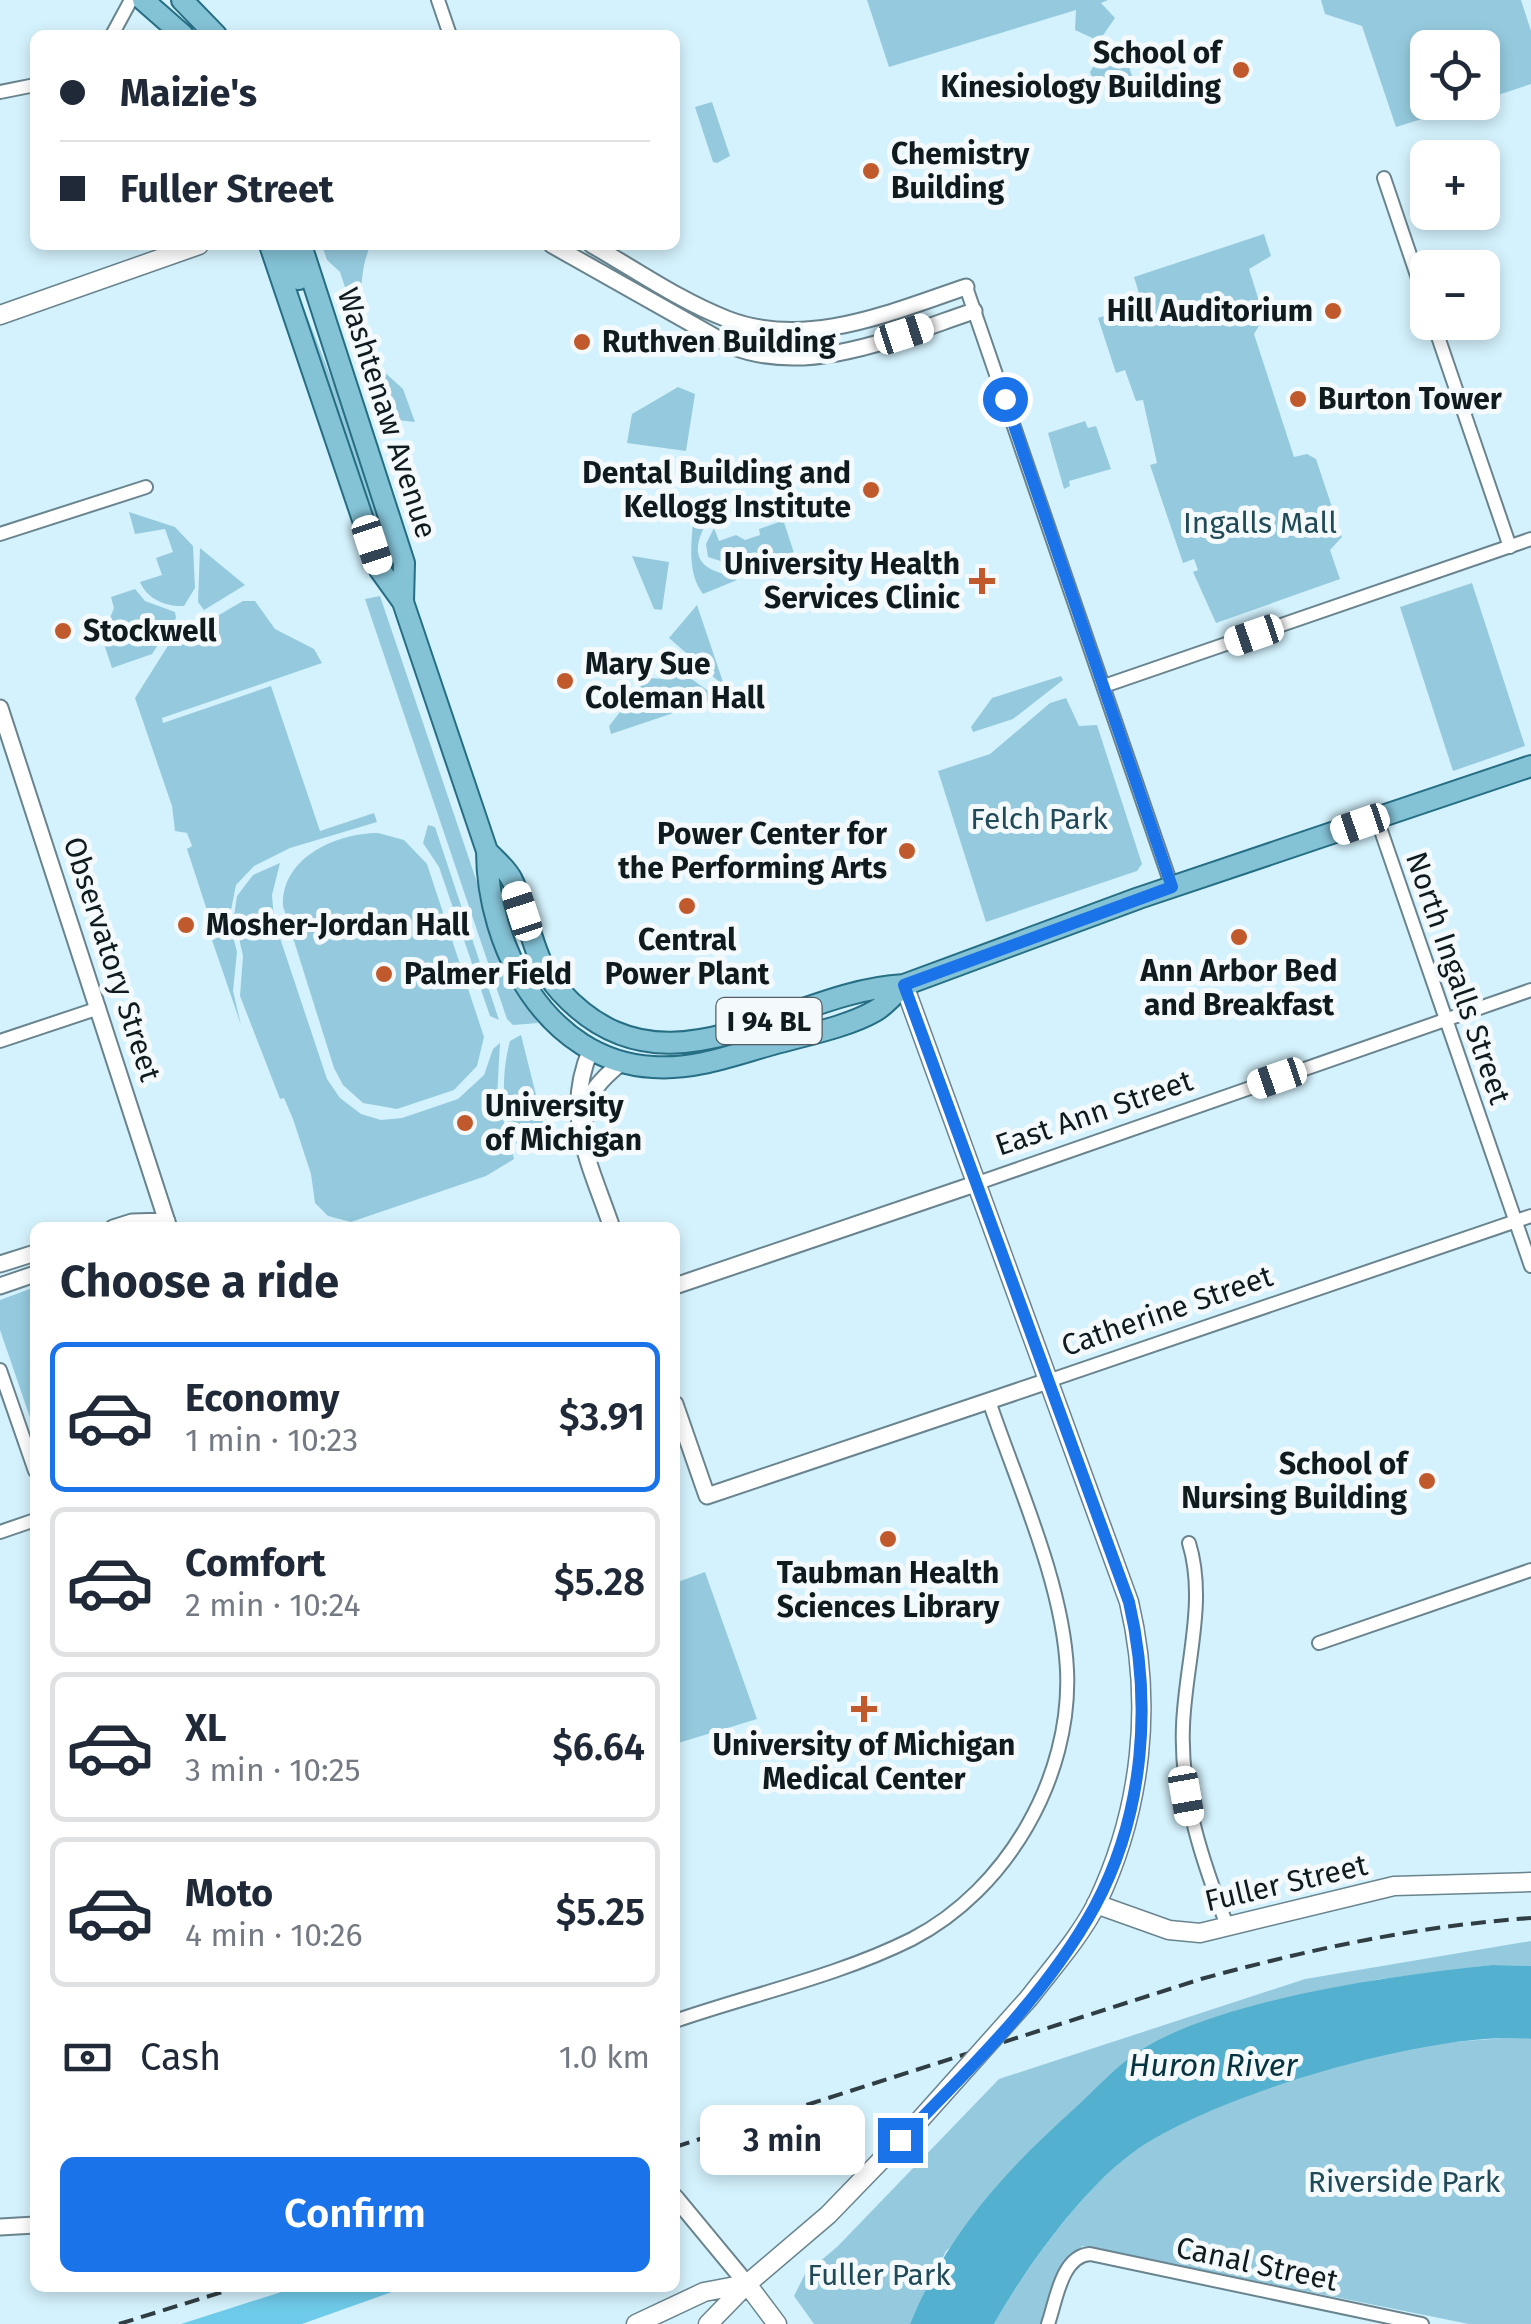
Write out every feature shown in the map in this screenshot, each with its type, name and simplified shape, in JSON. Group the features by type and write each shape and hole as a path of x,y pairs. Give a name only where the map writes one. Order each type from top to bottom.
{"main road":[{"path":"143,0 177,30"},
{"path":"182,0 211,30"},
{"path":"0,316 185,250"},
{"name":"Washtenaw Avenue","path":"272,250 380,570 402,602 487,851 487,885 522,981 555,1023 591,1049"},
{"path":"288,250 324,345 340,359"},
{"name":"Washtenaw Avenue","path":"303,250 404,563 402,602"},
{"name":"I 94 BL","path":"632,1038 698,1043 868,986 904,985 1172,887 1531,766"},
{"name":"Washtenaw Avenue","path":"487,851 511,877 538,957 555,984 606,1026 632,1038"},
{"path":"708,2324 747,2284 828,2215 1029,1998 1096,1904 1134,1790 1144,1689 1129,1602 1045,1382 904,985"},
{"name":"I 94 BL","path":"591,1049 622,1062 684,1067 876,1010 904,985"},
{"path":"591,1049 602,1040 632,1038"},
{"name":"Fuller Street","path":"1096,1904 1169,1930 1200,1932 1394,1886 1531,1882"},
{"path":"636,2324 704,2292 747,2284"},
{"path":"747,2284 777,2324"}],"street":[{"path":"115,30 131,0"},
{"path":"438,0 448,30"},
{"path":"0,92 30,86"},
{"path":"1384,178 1410,255"},
{"path":"561,250 753,354 816,357 974,311"},
{"path":"601,250 704,309 756,327 793,331 841,326 966,286 1172,887"},
{"path":"1438,340 1510,547"},
{"path":"0,534 146,486"},
{"path":"1104,686 1531,538"},
{"name":"Observatory Street","path":"0,708 163,1222"},
{"name":"North Ingalls Street","path":"1376,819 1531,1266"},
{"name":"East Ann Street","path":"680,1284 1531,990"},
{"path":"0,1041 98,1008"},
{"path":"591,1049 576,1097 576,1116 610,1222"},
{"path":"585,1146 583,1126 589,1096 622,1062"},
{"name":"Catherine Street","path":"680,1418 707,1496 1531,1216"},
{"path":"0,1264 30,1254"},
{"path":"0,1286 30,1276"},
{"path":"0,1370 30,1457"},
{"path":"680,2018 850,1964 914,1938 958,1908 1021,1839 1060,1743 1068,1672 1057,1603 988,1401"},
{"path":"0,1532 30,1522"},
{"path":"1189,1544 1198,1574 1182,1728 1186,1796 1228,1928"},
{"path":"1319,1643 1531,1570"},
{"path":"680,2203 716,2252 747,2284"},
{"path":"0,2227 30,2225"},
{"name":"Canal Street","path":"1048,2324 1067,2269 1081,2254 1422,2324"}],"green space":[{"path":"867,0 1108,0 1101,3 1115,18 1099,41 1075,30 1076,10 889,67"},
{"path":"1321,0 1521,0 1531,31 1531,84 1500,94 1500,30 1410,30 1410,120 1419,120 1396,127 1362,26 1325,14"},
{"path":"1104,49 1127,60 1133,79 1097,91 1090,72"},
{"path":"712,102 730,156 717,163 713,162 695,107"},
{"name":"Ingalls Mall","path":"1264,234 1271,256 1249,269 1264,317 1254,334 1294,457 1307,454 1316,459 1342,537 1330,550 1340,579 1216,623 1193,572 1198,570 1194,559 1183,563 1150,465 1157,463 1143,400 1136,401 1125,370 1116,373 1098,318 1142,303 1134,277"},
{"path":"281,250 356,441 392,566 387,563"},
{"path":"324,250 369,250 358,300 380,368 403,389 415,422 397,420 385,409 340,272 327,260"},
{"path":"678,387 695,394 686,451 627,443 632,414"},
{"path":"1085,421 1088,428 1096,426 1111,469 1069,481 1070,486 1064,489 1048,433"},
{"path":"129,512 175,527 193,546 195,588 184,606 158,601 143,588 140,582 162,575 156,558 173,552 165,529 135,534"},
{"path":"694,513 712,514 698,545 701,560 737,580 703,594 694,577 691,557"},
{"path":"782,516 794,553 778,558 779,563 742,568 708,557 706,544 714,528 719,541 736,535 745,540 760,535 759,529 779,522"},
{"path":"200,548 245,585 204,610 198,602"},
{"path":"632,556 669,562 662,610 654,609"},
{"path":"1472,583 1525,746 1453,771 1400,607"},
{"path":"135,589 145,601 175,612 176,618 152,654 112,668 102,638 114,608 111,597"},
{"path":"380,596 503,959 538,1023 513,1025 507,1019 365,599"},
{"path":"243,601 255,601 275,629 314,649 322,663 162,718 163,723 271,686 320,831 374,813 377,822 290,848 254,866 236,885 229,920 237,952 233,991 241,1025 187,849 192,846 187,833 175,831 172,806 135,698 169,644"},
{"path":"697,605 724,685 724,686 669,638"},
{"path":"679,670 718,698 611,734 609,726 647,678 666,679"},
{"path":"1061,676 1063,680 1013,719 973,732 971,727 992,698"},
{"name":"Felch Park","path":"1066,698 1079,726 1097,725 1142,864 1137,871 986,922 938,771 990,754 1050,703"},
{"path":"428,825 435,827 499,1020 490,1016 439,867 423,843"},
{"name":"Palmer Field","path":"378,833 404,840 427,864 484,1037 477,1066 454,1090 397,1109 363,1103 343,1085 334,1068 283,906 291,874 314,851 345,838"},
{"path":"280,863 272,895 274,920 327,1079 340,1098 361,1114 381,1120 402,1118 458,1099 484,1075 493,1049 500,1043 497,1097 514,1159 486,1176 351,1222 328,1216 315,1203 311,1174 293,1119 284,1098 280,1099 240,996 243,956 234,916 237,896 253,875"},
{"path":"521,1035 544,1127 521,1151 509,1126 504,1083 510,1041"},
{"path":"30,1289 30,1417 0,1330 0,1300"},
{"path":"705,1572 757,1719 680,1742 680,1581"},
{"name":"Fuller Park","path":"1531,1941 1531,1966 1492,1965 1381,1979 1234,2011 946,2251 910,2324 814,2324 794,2296 805,2274 838,2246 999,2079 1305,1979"},
{"name":"Riverside Park","path":"1531,2039 1531,2324 1469,2324 1082,2246 1043,2324 994,2324 1040,2253 1078,2205 1118,2164 1165,2132 1276,2085 1356,2061 1435,2044"}],"shaded area":[{"path":"281,2292 392,2292 302,2324 181,2324"}],"water":[{"name":"Huron River","path":"1492,1965 1531,1966 1531,2039 1441,2044 1386,2055 1273,2087 1175,2127 1139,2148 1098,2183 1040,2253 994,2324 910,2324 942,2261 980,2206 1049,2132 1138,2052 1172,2033 1259,2004 1359,1983"}],"railway":[{"path":"680,2145 1201,1979 1364,1940 1531,1918"},
{"path":"119,2324 222,2292"}],"place":[{"name":"School of Kinesiology Building","path":"1241,70"},
{"name":"Chemistry Building","path":"871,171"},
{"name":"Hill Auditorium","path":"1333,311"},
{"name":"Ruthven Building","path":"582,342"},
{"name":"Burton Tower","path":"1298,399"},
{"name":"Dental Building and Kellogg Institute","path":"871,490"},
{"name":"University Health Services Clinic","path":"982,581"},
{"name":"Stockwell","path":"63,631"},
{"name":"Mary Sue Coleman Hall","path":"565,681"},
{"name":"Power Center for the Performing Arts","path":"907,851"},
{"name":"Central Power Plant","path":"687,906"},
{"name":"Mosher-Jordan Hall","path":"186,925"},
{"name":"Ann Arbor Bed and Breakfast","path":"1239,937"},
{"name":"Palmer Field","path":"384,974"},
{"name":"University of Michigan","path":"465,1123"},
{"name":"School of Nursing Building","path":"1427,1481"},
{"name":"Taubman Health Sciences Library","path":"888,1539"},
{"name":"University of Michigan Medical Center","path":"864,1709"}],"route":[{"path":"900,2140 1029,1998 1096,1904 1120,1841 1134,1790 1142,1737 1144,1689 1140,1646 1129,1602 1045,1382 904,985 1172,887 1005,399"}]}
